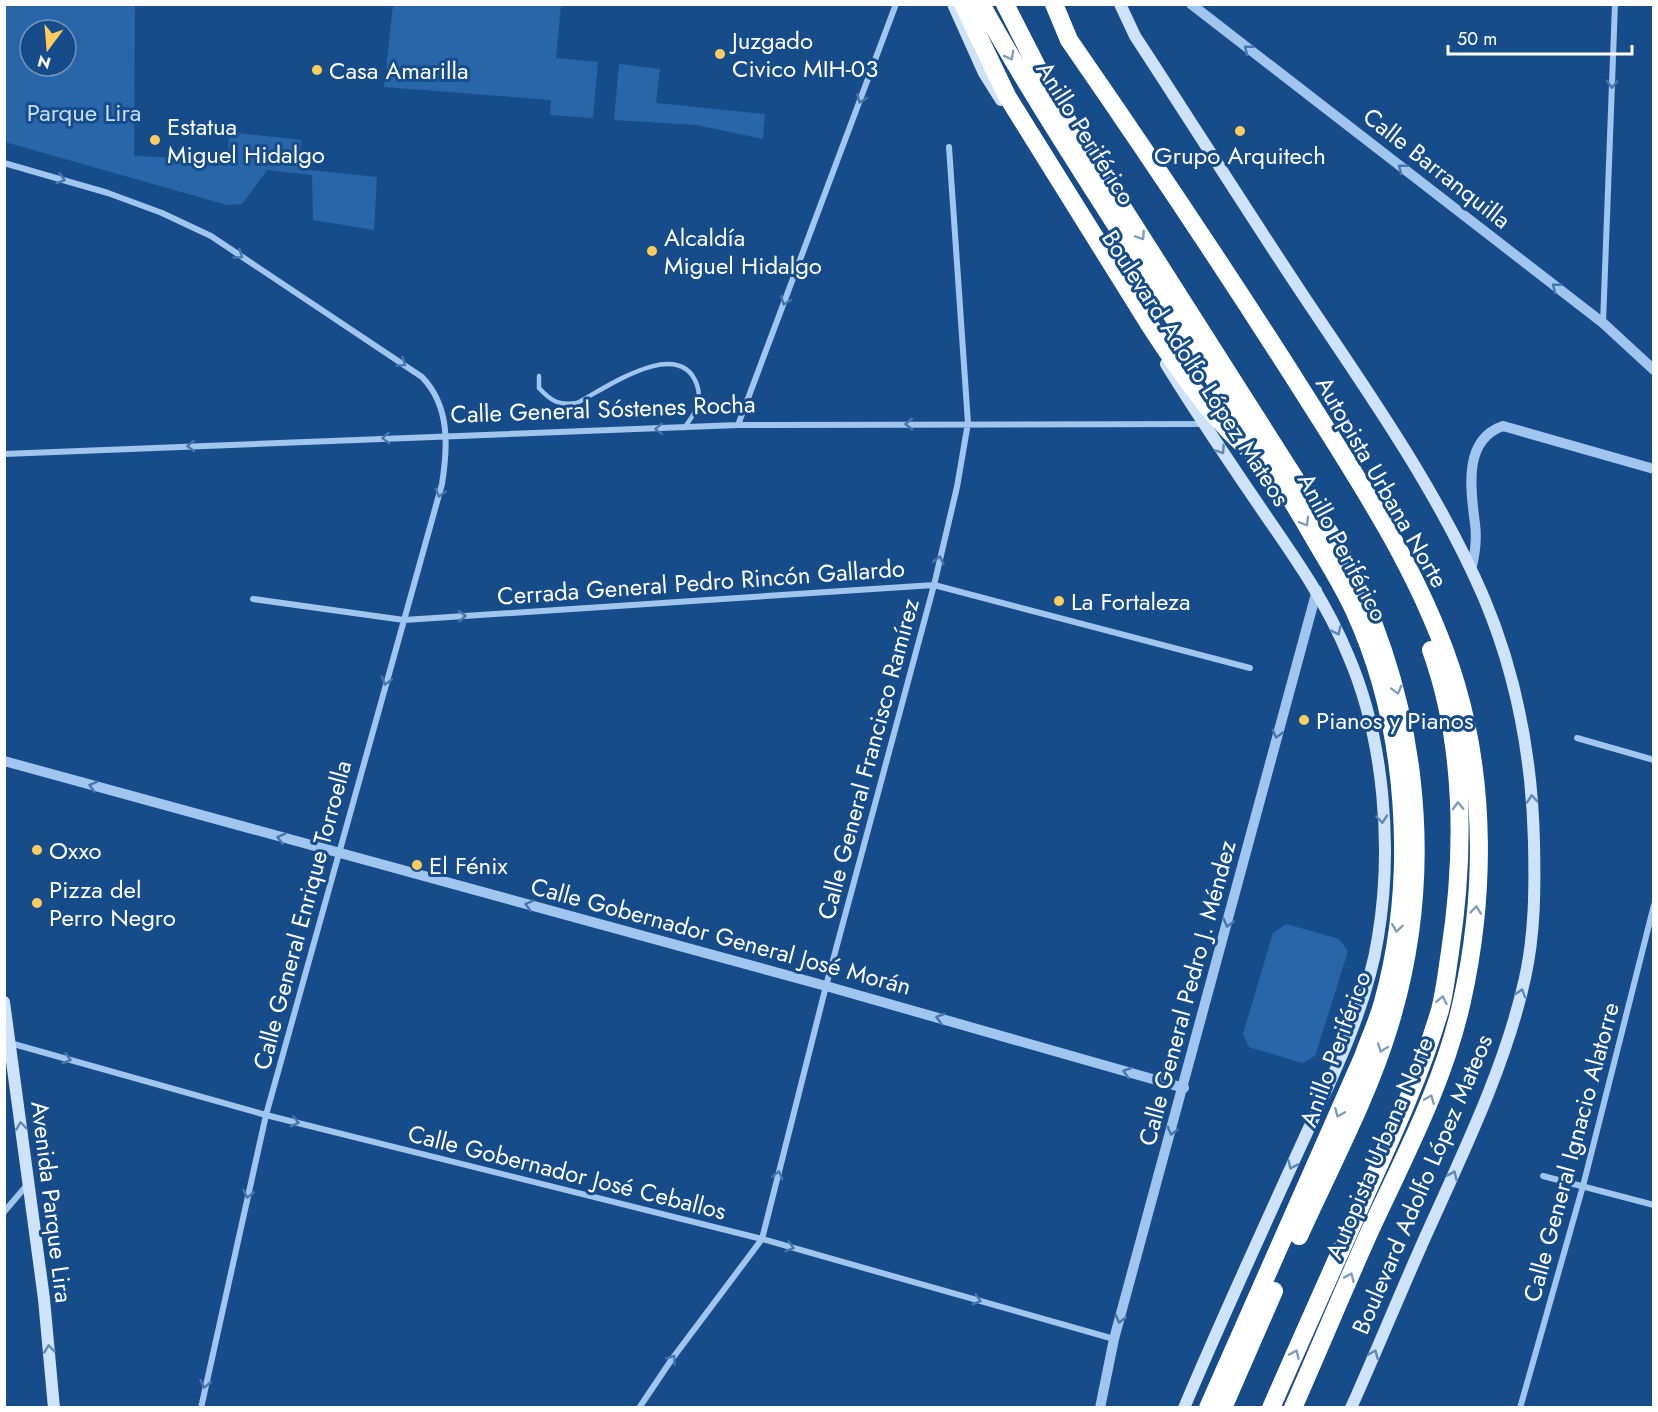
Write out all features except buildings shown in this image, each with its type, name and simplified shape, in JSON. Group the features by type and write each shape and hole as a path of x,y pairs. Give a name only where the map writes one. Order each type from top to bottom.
{"highway":[{"path":"963,4 1007,96 1197,396 1247,450 1269,469 1300,487"},
{"name":"Anillo Periférico","path":"981,4 1029,90 1182,331 1272,467 1335,574 1355,611 1370,651 1392,735 1400,787 1404,847 1402,892 1383,1002 1363,1057 1208,1407"},
{"name":"Autopista Urbana Norte","path":"1005,4 1053,98 1300,487 1355,578 1394,678 1408,745 1414,795 1416,854 1412,922 1400,988 1375,1067 1223,1407"},
{"name":"Anillo Periférico","path":"1048,4 1356,491 1415,606 1437,666 1451,732 1457,788 1458,897 1440,1007 1421,1066 1398,1122 1271,1407"},
{"name":"Autopista Urbana Norte","path":"1054,4 1070,40 1260,324 1344,456 1401,554 1417,585 1457,686 1475,779 1479,862 1476,910 1462,1000 1454,1031 1420,1124 1293,1407"}],"main road":[{"name":"Boulevard Adolfo López Mateos","path":"953,4 984,73 1203,424 1317,590 1351,662 1365,698 1374,737 1385,852 1378,938 1361,1002 1330,1081 1184,1407"},
{"name":"Boulevard Adolfo López Mateos","path":"1120,4 1135,36 1362,384 1446,520 1471,570 1500,643 1518,707 1529,768 1535,880 1532,937 1524,980 1512,1022 1481,1108 1351,1407"},
{"name":"Avenida Parque Lira","path":"4,1002 54,1407"}],"street":[{"path":"738,425 896,4"},
{"name":"Calle Barranquilla","path":"1191,4 1603,323 1653,370"},
{"path":"1603,323 1615,4"},
{"name":"Calle General Francisco Ramírez","path":"639,1407 762,1239 826,986 934,585 957,487 968,423 949,147"},
{"name":"Calle General Enrique Torroella","path":"4,163 108,193 162,213 210,237 422,377 440,399 445,463 442,484 266,1115 201,1407"},
{"name":"Calle General Sóstenes Rocha","path":"4,454 738,425 1203,424"},
{"path":"1471,570 1476,546 1476,524 1470,500 1471,475 1478,447 1483,438 1496,429 1503,426 1653,468"},
{"name":"Cerrada General Pedro Rincón Gallardo","path":"253,599 404,620 934,585 1250,668"},
{"name":"Calle General Pedro J. Méndez","path":"1101,1407 1114,1339 1184,1088 1317,590"},
{"path":"1577,738 1653,760"},
{"name":"Calle Gobernador General José Morán","path":"4,761 826,986 1184,1088"},
{"name":"Calle General Ignacio Alatorre","path":"1520,1407 1582,1186 1653,905"},
{"name":"Calle Gobernador José Ceballos","path":"10,1043 266,1115 762,1239 1114,1339"},
{"path":"1543,1176 1653,1205"},
{"path":"4,1212 28,1184"}],"lane":[{"path":"539,376 539,388 549,400 563,405 577,403 659,363 677,363 691,373 698,387 699,402 695,414 684,428"}],"green space":[{"name":"Parque Lira","path":"4,5 135,5 134,156 228,160 229,132 301,140 300,169 377,177 374,230 313,220 312,175 267,170 242,204 227,205 5,142"},
{"path":"393,5 561,5 556,58 598,62 593,118 550,115 551,100 384,87"},
{"path":"619,64 660,69 656,103 765,114 763,139 697,125 614,120"},
{"path":"1286,924 1339,939 1348,951 1315,1056 1302,1063 1249,1047 1243,1034 1273,933"}],"place":[{"name":"Juzgado Civico MIH-03","path":"720,54"},
{"name":"Casa Amarilla","path":"317,70"},
{"name":"Grupo Arquitech","path":"1240,131"},
{"name":"Estatua Miguel Hidalgo","path":"155,140"},
{"name":"Alcaldía Miguel Hidalgo","path":"652,251"},
{"name":"La Fortaleza","path":"1059,601"},
{"name":"Pianos y Pianos","path":"1304,720"},
{"name":"Oxxo","path":"37,850"},
{"name":"El Fénix","path":"417,865"},
{"name":"Pizza del Perro Negro","path":"37,903"}]}
